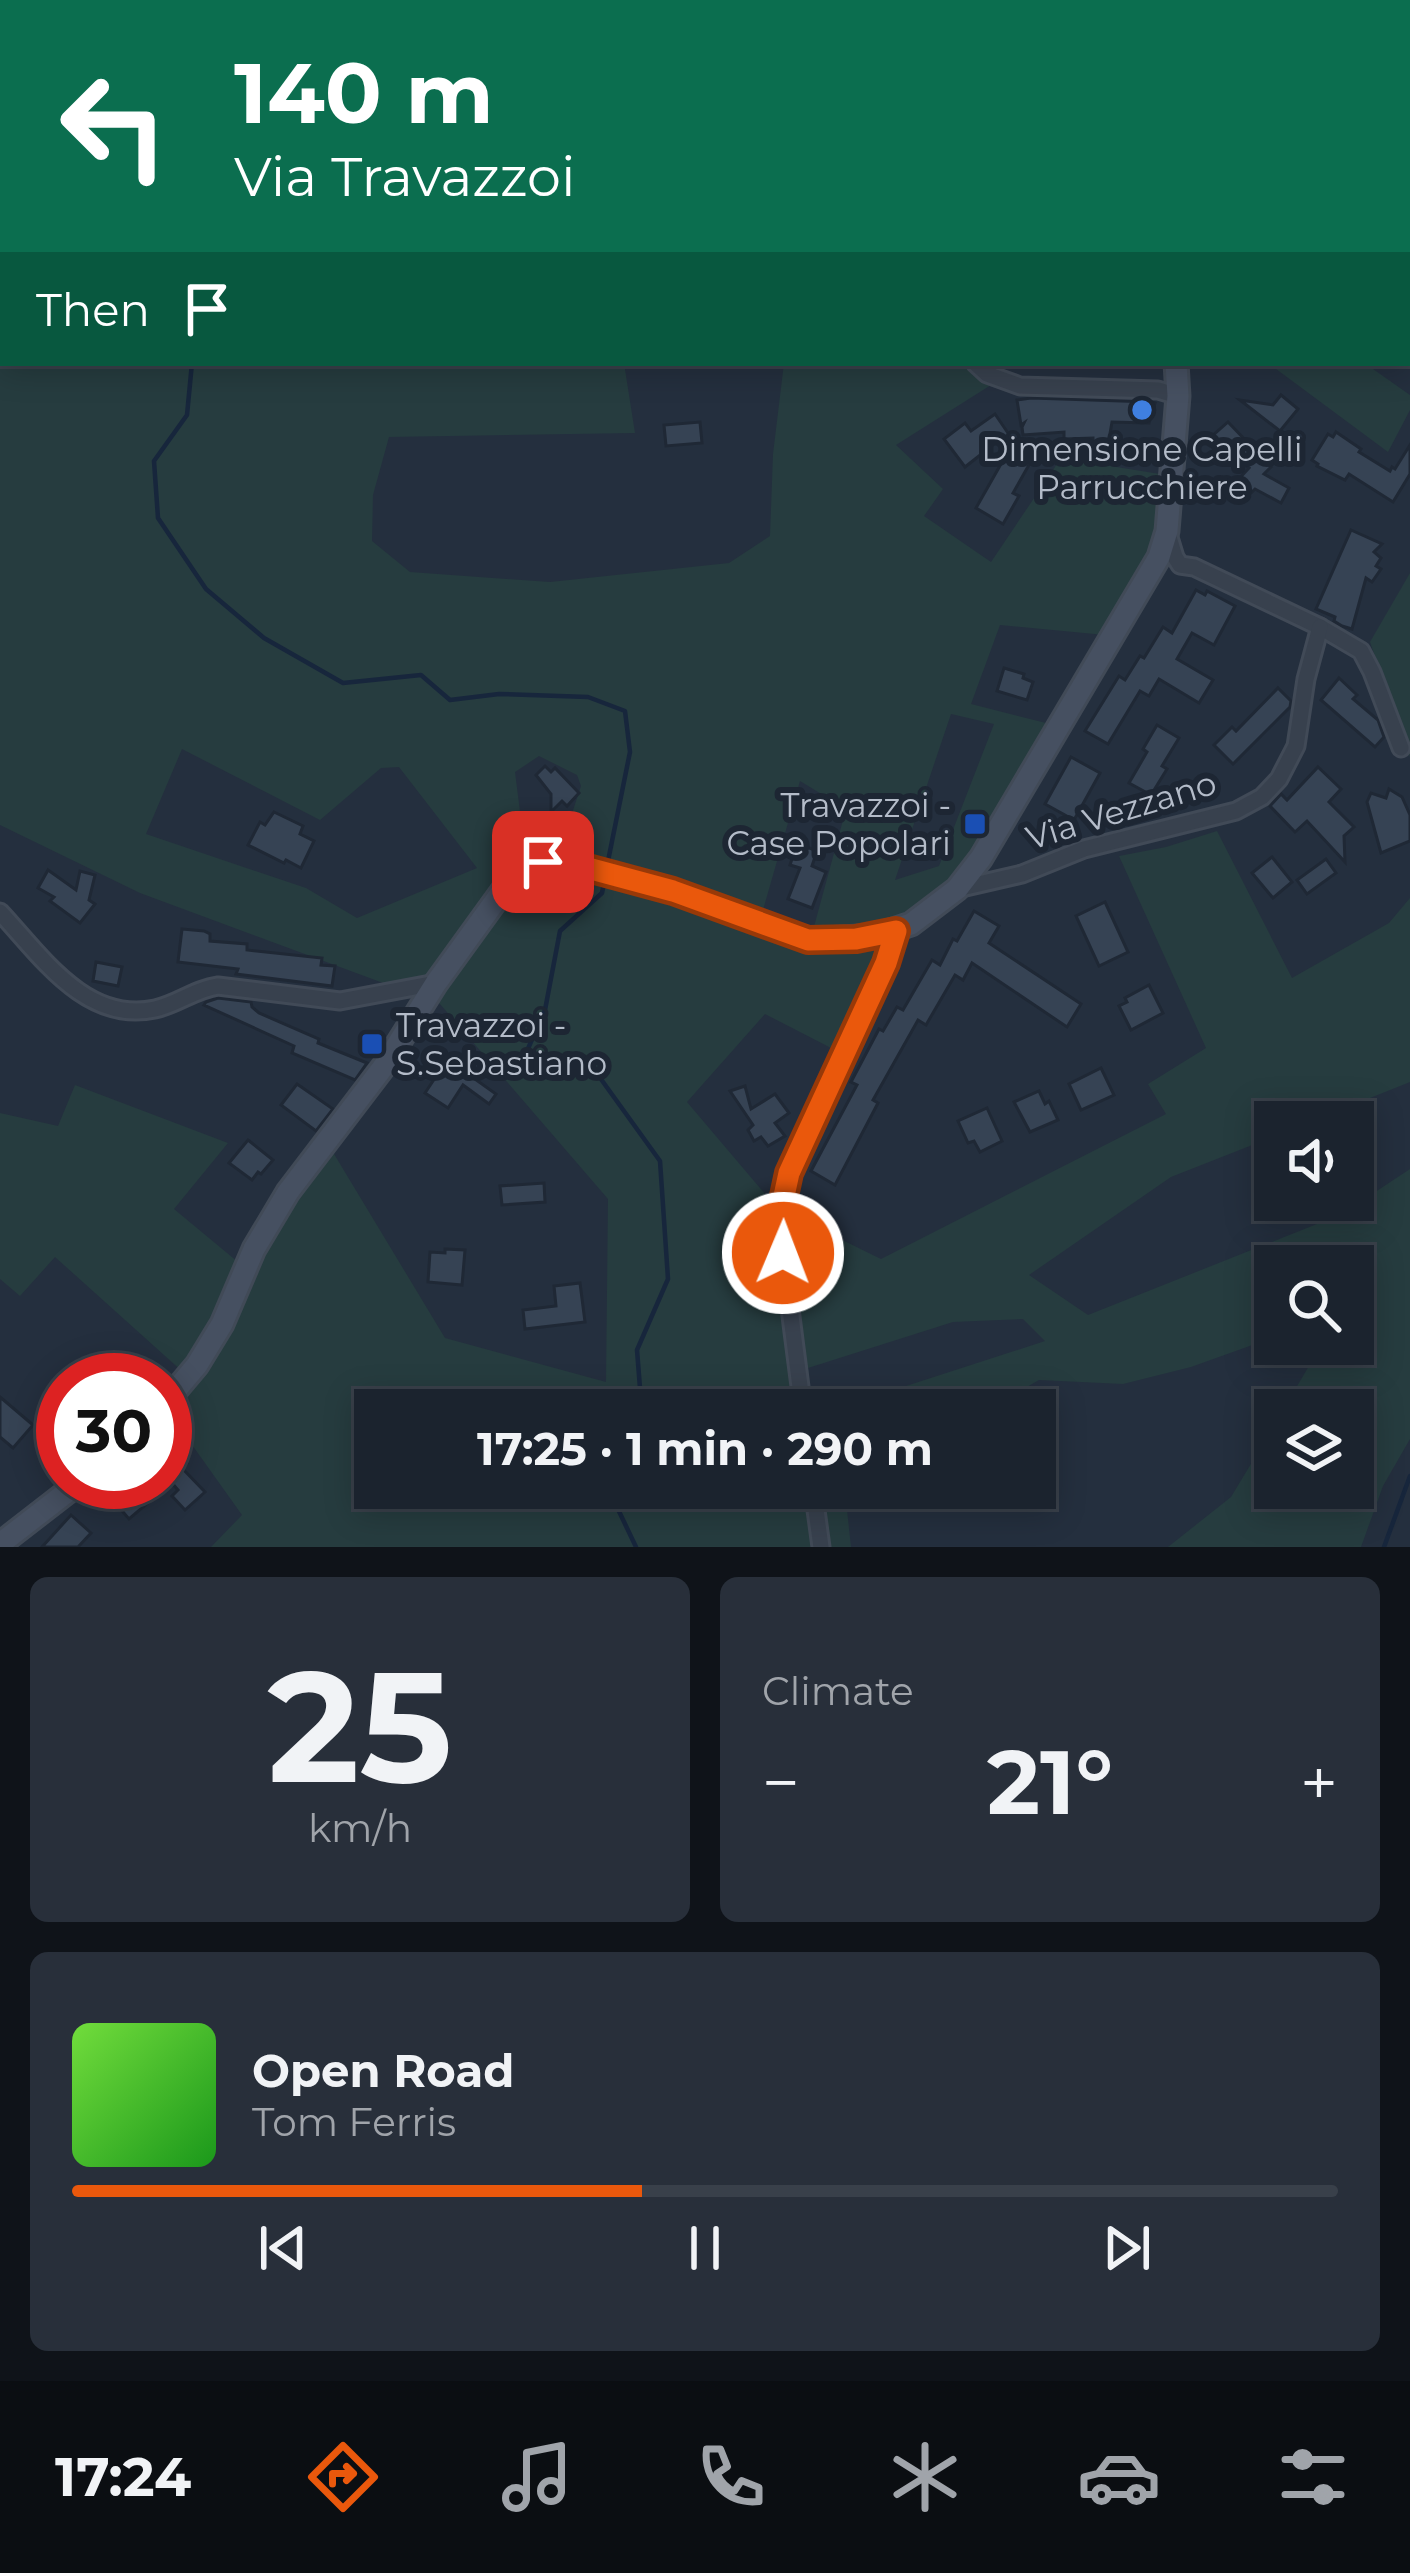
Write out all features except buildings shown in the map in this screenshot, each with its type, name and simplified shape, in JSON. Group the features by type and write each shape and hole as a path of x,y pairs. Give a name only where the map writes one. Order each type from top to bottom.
{"street":[{"path":"978,366 1020,386 1158,390 1178,396"},
{"name":"Via Vezzano","path":"896,931 957,889 997,833 1159,557 1167,531 1176,366"},
{"path":"1167,531 1180,565 1194,567 1361,651 1401,748"},
{"name":"Via Vezzano","path":"957,889 1022,874 1084,849 1237,811 1262,797 1279,779 1296,746 1320,628"},
{"path":"192,1371 222,1324 254,1250 288,1192 384,1066 436,983 515,876 558,860 673,891 808,940 856,939 896,931 886,963 796,1154 784,1196 783,1253 800,1389"},
{"path":"0,912 73,989 129,1010 155,1009 218,986 340,1001 436,983"},
{"path":"0,1544 45,1509"},
{"path":"816,1509 821,1547"}],"green space":[{"path":"0,366 624,366 635,433 389,437 373,495 372,541 410,572 550,582 729,563 770,536 784,366 978,366 991,385 896,445 943,489 924,516 991,562 1061,458 1166,475 1156,543 1105,635 1000,625 971,704 1050,724 959,880 937,898 900,916 833,1049 765,1014 687,1102 777,1208 881,1259 1166,1114 1148,1084 1206,1048 1119,856 1217,831 1292,978 1389,923 1410,898 1410,1082 1362,1101 1254,1101 1254,1144 1171,1177 1029,1275 1088,1315 1254,1249 1254,1344 1123,1384 1039,1380 1023,1389 897,1389 1045,1341 1023,1319 953,1322 808,1368 810,1389 354,1389 354,1509 847,1509 851,1547 211,1547 242,1515 192,1445 192,1353 162,1353 55,1257 20,1296 0,1279 0,1113 58,1126 75,1085 228,1143 174,1209 250,1272 331,1149 445,1338 606,1382 608,1199 440,1004 140,893 0,825","holes":["951,714 994,724 939,866 895,880","182,749 320,820 381,768 399,767 477,868 357,918 306,888 146,834","539,756 577,775 581,786 557,859 524,843 515,772","800,781 846,809 812,934 761,917"]},
{"path":"1272,366 1374,366 1410,395 1410,410 1388,452"},
{"path":"1410,573 1410,757 1370,642"},
{"path":"1410,1169 1410,1439 1383,1486 1361,1547 1168,1547 1231,1497 1254,1459 1254,1509 1374,1509 1374,1389 1295,1389 1310,1365 1374,1365 1374,1245 1264,1245 1324,1221 1374,1221 1374,1193"}],"waterway":[{"path":"192,366 187,415 154,461 158,518 206,589 264,638 343,683 421,675 450,700 499,694 588,697 625,711 630,752 607,866"},
{"path":"605,878 602,893 560,931 545,1010 523,1060 551,1074 598,1075 660,1161 668,1279 637,1350 641,1389"},
{"path":"1384,1547 1410,1476"},
{"path":"618,1509 636,1547"}],"place":[{"name":"Dimensione Capelli Parrucchiere","path":"1142,410"},
{"name":"Travazzoi - Case Popolari","path":"975,824"},
{"name":"Travazzoi - S.Sebastiano","path":"372,1044"}],"route":[{"path":"543,862 558,860 673,891 808,940 856,939 896,931 886,963 789,1173 783,1253"}]}
